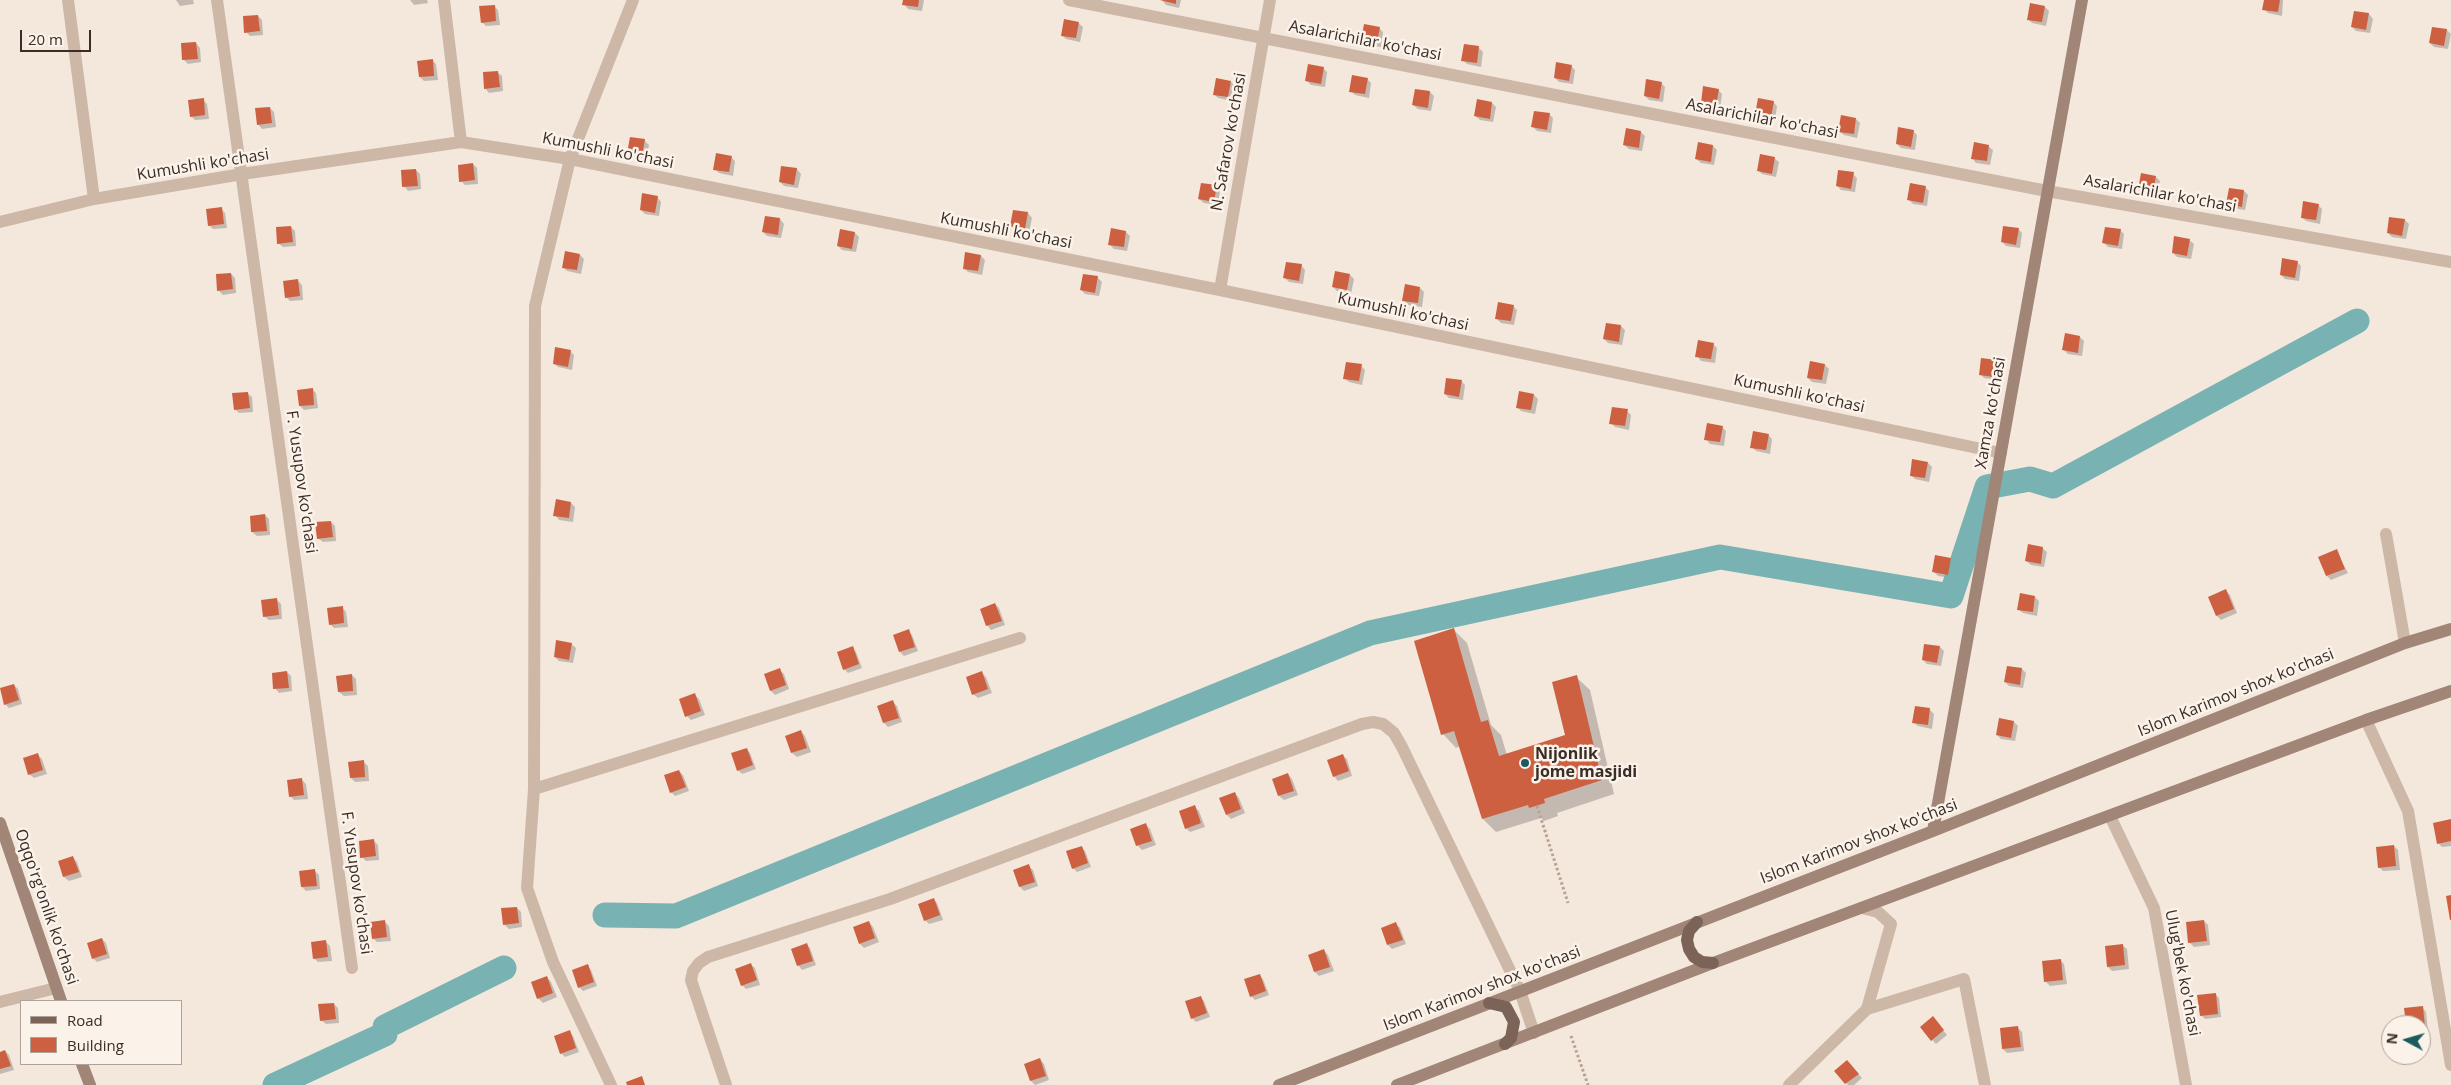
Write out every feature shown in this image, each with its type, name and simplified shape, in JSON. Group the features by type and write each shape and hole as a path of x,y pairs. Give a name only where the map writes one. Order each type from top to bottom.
{"main road":[{"name":"Xamza ko'chasi","path":"1934,831 2082,0"},
{"name":"Islom Karimov shox ko'chasi","path":"1279,1085 1934,831 2405,643 2451,629"},
{"path":"1397,1085 1713,963 2366,720 2451,691"},
{"name":"Oqqo'rg'onlik ko'chasi","path":"0,823 60,1000"},
{"path":"1697,922 1689,931 1687,940 1689,949 1694,957 1702,962 1713,963"},
{"path":"1490,1003 1506,1007 1514,1022 1511,1038 1505,1044"},
{"path":"82,1065 90,1085"}],"street":[{"path":"68,0 94,200"},
{"name":"F. Yusupov ko'chasi","path":"217,0 352,968"},
{"path":"444,0 461,142"},
{"path":"611,1085 554,962 527,888 534,789 535,306 570,160 633,0"},
{"name":"Asalarichilar ko'chasi","path":"1069,0 2047,191 2451,262"},
{"name":"N. Safarov ko'chasi","path":"1220,290 1270,0"},
{"name":"Kumushli ko'chasi","path":"0,222 94,200 242,174 461,142 570,160 1220,290 2001,453"},
{"path":"2386,534 2405,643"},
{"path":"534,789 1020,638"},
{"path":"2366,720 2408,811 2451,1065"},
{"path":"726,1085 691,980 693,971 699,963 708,957 890,899 1362,724 1383,724 1394,733 1520,991 1534,1033"},
{"name":"Ulug'bek ko'chasi","path":"2110,816 2154,908 2186,1085"},
{"path":"1862,908 1878,912 1891,924 1867,1009"},
{"path":"1790,1085 1867,1009 1964,980 1985,1085"},
{"path":"0,1002 56,988"}],"path":[{"path":"1537,806 1568,903"},
{"path":"1566,1021 1588,1085"}],"building":[{"path":"903,0 919,0 918,7 902,5"},
{"path":"1160,0 1176,0 1176,4"},
{"path":"2264,0 2280,0 2278,12 2262,10"},
{"path":"2030,3 2045,6 2042,22 2027,20"},
{"path":"495,5 496,21 481,23 479,6"},
{"path":"2354,11 2369,13 2366,30 2351,27"},
{"path":"258,15 260,31 244,33 243,16"},
{"path":"1064,19 1079,22 1076,38 1061,36"},
{"path":"1364,24 1380,27 1377,43 1361,41"},
{"path":"2432,27 2447,29 2444,46 2429,43"},
{"path":"196,42 198,59 182,60 181,43"},
{"path":"1464,44 1479,46 1477,63 1461,61"},
{"path":"433,59 434,76 419,77 417,61"},
{"path":"1556,62 1572,65 1569,81 1554,78"},
{"path":"1308,64 1324,67 1321,84 1305,81"},
{"path":"498,71 500,87 484,89 483,72"},
{"path":"1352,75 1368,78 1365,94 1349,92"},
{"path":"1216,78 1231,81 1228,97 1213,95"},
{"path":"1646,79 1662,82 1659,99 1644,96"},
{"path":"1703,86 1719,89 1716,106 1701,103"},
{"path":"1415,89 1430,91 1428,108 1412,105"},
{"path":"204,98 205,115 190,117 188,100"},
{"path":"1758,98 1774,101 1771,118 1755,115"},
{"path":"1477,99 1492,102 1490,119 1474,116"},
{"path":"270,107 272,123 257,125 255,108"},
{"path":"1534,111 1550,113 1547,130 1531,127"},
{"path":"1841,115 1856,118 1854,134 1838,132"},
{"path":"1898,127 1914,130 1911,147 1896,144"},
{"path":"1626,128 1641,131 1639,148 1623,145"},
{"path":"630,137 645,139 642,156 627,153"},
{"path":"1698,142 1713,145 1711,162 1695,159"},
{"path":"1974,142 1989,145 1987,161 1971,159"},
{"path":"716,153 732,156 729,172 713,170"},
{"path":"1760,154 1775,157 1772,174 1757,171"},
{"path":"473,163 475,180 459,182 458,165"},
{"path":"781,166 797,168 794,185 779,182"},
{"path":"416,169 418,186 402,187 401,170"},
{"path":"1838,170 1854,172 1851,189 1836,186"},
{"path":"2141,173 2156,176 2153,192 2138,190"},
{"path":"1201,183 1217,185 1214,202 1198,199"},
{"path":"1910,183 1926,186 1923,203 1907,200"},
{"path":"2229,188 2244,190 2242,207 2226,204"},
{"path":"642,193 658,196 655,213 640,210"},
{"path":"2303,201 2319,204 2316,220 2301,218"},
{"path":"222,207 224,224 208,226 206,209"},
{"path":"1013,210 1028,212 1025,229 1010,226"},
{"path":"765,216 780,218 778,235 762,232"},
{"path":"2389,217 2405,219 2402,236 2387,233"},
{"path":"291,226 293,242 277,244 276,227"},
{"path":"2003,226 2019,228 2016,245 2001,242"},
{"path":"2105,227 2121,229 2118,246 2102,243"},
{"path":"1111,228 1126,231 1124,247 1108,245"},
{"path":"840,229 855,232 852,249 837,246"},
{"path":"2174,236 2190,239 2187,256 2172,253"},
{"path":"565,251 580,254 577,270 562,268"},
{"path":"965,252 981,255 978,271 963,269"},
{"path":"2282,258 2298,261 2295,278 2280,275"},
{"path":"1286,262 1302,264 1299,281 1283,278"},
{"path":"1335,271 1350,274 1347,290 1332,287"},
{"path":"231,273 233,289 217,291 216,274"},
{"path":"1083,274 1098,276 1095,293 1080,290"},
{"path":"298,279 300,296 285,298 283,281"},
{"path":"1405,284 1420,287 1418,303 1402,301"},
{"path":"1498,302 1514,305 1511,321 1495,319"},
{"path":"1606,323 1621,325 1619,342 1603,339"},
{"path":"2065,333 2080,336 2078,353 2062,350"},
{"path":"1698,340 1714,343 1711,359 1695,357"},
{"path":"555,347 571,350 568,367 553,364"},
{"path":"1981,358 1997,360 1994,377 1979,375"},
{"path":"1810,361 1825,364 1822,380 1807,378"},
{"path":"1346,362 1362,364 1359,381 1343,379"},
{"path":"1446,378 1462,380 1459,397 1444,394"},
{"path":"313,388 314,405 299,406 297,390"},
{"path":"1519,391 1534,394 1531,410 1516,408"},
{"path":"248,392 250,408 234,410 232,393"},
{"path":"1612,407 1628,409 1625,426 1609,424"},
{"path":"1707,423 1723,426 1720,442 1704,440"},
{"path":"1753,431 1769,434 1766,450 1750,448"},
{"path":"1912,459 1928,462 1925,478 1910,476"},
{"path":"556,499 571,502 569,518 553,516"},
{"path":"265,514 267,531 251,532 250,516"},
{"path":"331,521 333,537 317,539 315,522"},
{"path":"2028,544 2043,547 2041,564 2025,561"},
{"path":"2337,549 2345,569 2326,576 2318,557"},
{"path":"1935,555 1951,558 1948,575 1932,572"},
{"path":"2226,589 2234,609 2216,616 2208,597"},
{"path":"2020,593 2035,596 2033,612 2017,610"},
{"path":"277,598 279,615 263,617 261,600"},
{"path":"995,603 1002,621 986,626 980,609"},
{"path":"343,606 344,623 329,625 327,608"},
{"path":"1454,628 1481,722 1488,720 1499,756 1565,735 1552,682 1577,675 1602,780 1544,799 1545,803 1529,808 1528,805 1482,819 1454,731 1441,735 1414,641"},
{"path":"909,629 915,647 899,652 893,635"},
{"path":"556,640 572,643 569,660 554,657"},
{"path":"1924,644 1940,646 1937,663 1922,660"},
{"path":"853,646 859,664 843,670 837,652"},
{"path":"2007,666 2022,668 2020,685 2004,682"},
{"path":"780,668 786,685 770,691 764,674"},
{"path":"287,671 289,688 273,689 272,673"},
{"path":"982,671 988,689 972,695 966,677"},
{"path":"352,674 353,691 338,692 336,676"},
{"path":"14,684 19,700 4,705 0,688"},
{"path":"695,693 701,711 685,717 679,699"},
{"path":"893,700 899,718 883,723 877,706"},
{"path":"1915,706 1930,708 1928,725 1912,723"},
{"path":"1999,718 2014,721 2011,738 1996,735"},
{"path":"801,730 807,748 791,753 785,736"},
{"path":"747,748 753,765 737,771 731,753"},
{"path":"38,753 43,770 28,775 23,758"},
{"path":"1343,754 1349,771 1333,777 1327,760"},
{"path":"364,760 365,777 350,778 348,762"},
{"path":"679,770 686,787 670,793 664,775"},
{"path":"1288,773 1294,791 1278,796 1272,779"},
{"path":"302,778 304,795 289,797 287,780"},
{"path":"1235,792 1241,809 1226,815 1219,798"},
{"path":"1195,805 1201,823 1185,829 1179,811"},
{"path":"2451,819 2451,841 2437,844 2433,823"},
{"path":"1146,823 1152,841 1136,846 1130,829"},
{"path":"374,839 376,856 360,858 359,841"},
{"path":"2394,845 2396,866 2378,868 2376,847"},
{"path":"1082,846 1088,863 1072,869 1066,851"},
{"path":"73,856 79,872 63,877 58,861"},
{"path":"1029,864 1035,882 1019,887 1013,870"},
{"path":"315,869 317,886 301,887 299,871"},
{"path":"2451,895 2451,920 2450,920 2446,896"},
{"path":"934,898 940,915 924,921 918,904"},
{"path":"517,907 519,923 503,925 501,908"},
{"path":"385,920 387,937 372,939 370,922"},
{"path":"2204,920 2207,941 2188,943 2186,922"},
{"path":"869,921 875,938 859,944 853,927"},
{"path":"1396,922 1403,940 1387,945 1381,928"},
{"path":"102,938 107,954 92,959 87,943"},
{"path":"326,940 328,957 313,959 311,942"},
{"path":"807,943 813,961 797,966 791,949"},
{"path":"2123,944 2125,965 2107,967 2105,946"},
{"path":"1324,949 1330,967 1314,972 1308,955"},
{"path":"2061,959 2063,980 2044,982 2042,961"},
{"path":"751,963 757,980 741,986 735,969"},
{"path":"588,964 594,982 578,988 572,970"},
{"path":"1260,974 1266,991 1250,997 1244,979"},
{"path":"547,976 553,993 537,999 531,982"},
{"path":"2216,993 2218,1014 2200,1016 2197,995"},
{"path":"1201,996 1207,1013 1191,1019 1185,1001"},
{"path":"334,1003 336,1019 320,1021 318,1004"},
{"path":"2423,1006 2424,1015 2405,1015 2404,1008"},
{"path":"1933,1016 1944,1030 1931,1041 1920,1027"},
{"path":"2018,1026 2021,1047 2002,1049 2000,1028"},
{"path":"570,1030 576,1048 560,1054 554,1036"},
{"path":"5,1050 11,1066 0,1069 0,1052"},
{"path":"1040,1058 1046,1076 1030,1081 1024,1064"},
{"path":"1847,1060 1859,1074 1845,1084 1834,1071"},
{"path":"642,1076 645,1085 627,1085 626,1082"}],"waterway":[{"path":"605,915 676,916 1370,633 1720,557 1951,596 1987,487 2030,479 2053,486 2357,321"},
{"path":"275,1085 385,1034 385,1027 504,968"}],"place":[{"name":"Nijonlik jome masjidi","path":"1525,763"}]}
